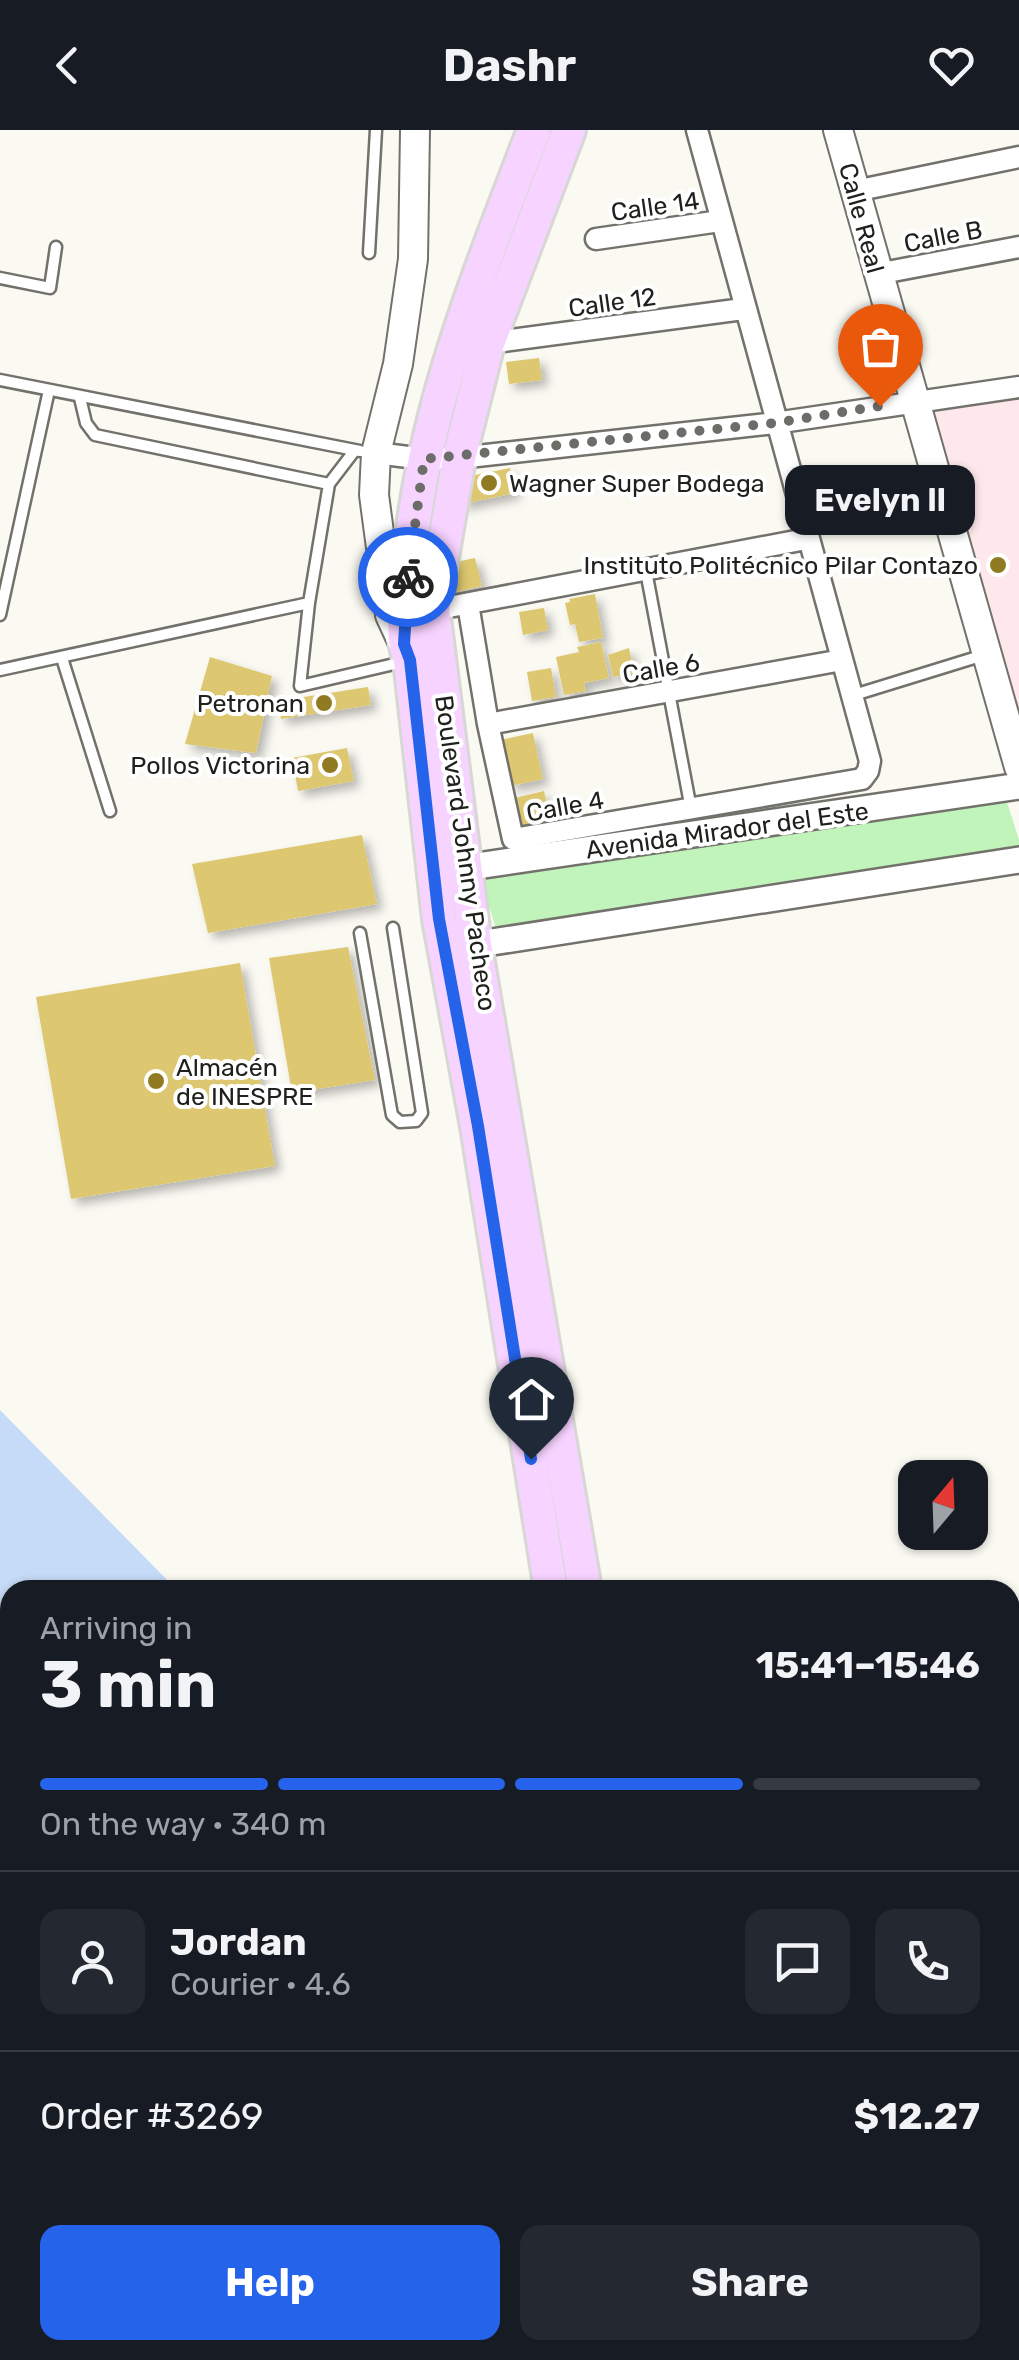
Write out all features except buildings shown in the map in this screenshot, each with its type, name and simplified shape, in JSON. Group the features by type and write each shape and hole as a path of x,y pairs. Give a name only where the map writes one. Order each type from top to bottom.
{"main road":[{"path":"398,364 414,260 415,130"},
{"path":"407,652 390,615 366,452 398,364 414,337 432,260 433,130"},
{"name":"Boulevard Johnny Pacheco","path":"534,130 455,336 424,459 409,558 407,652 450,871 478,1126 549,1580"},
{"name":"Boulevard Johnny Pacheco","path":"450,871 433,610 459,458 488,344 569,130"},
{"name":"Calle Real","path":"838,130 1019,768"},
{"name":"Boulevard Johnny Pacheco","path":"460,947 583,1580"}],"street":[{"path":"697,130 806,538 854,695"},
{"path":"855,191 1019,157"},
{"name":"Calle 14","path":"596,240 720,221"},
{"name":"Calle B","path":"878,274 1019,247"},
{"name":"Calle 12","path":"488,344 744,309"},
{"path":"366,452 424,459 459,458 775,423 1019,386"},
{"path":"433,610 806,538"},
{"name":"Calle 4","path":"468,604 513,840 862,779 870,761 854,695"},
{"name":"Calle 6","path":"488,724 842,660"},
{"name":"Avenida Mirador del Este","path":"450,871 1019,786"},
{"path":"460,947 1019,860"}],"lane":[{"path":"370,253 376,130"},
{"path":"0,278 50,288 56,247"},
{"path":"0,380 366,452"},
{"path":"0,615 49,390"},
{"path":"80,398 86,423 95,435 330,484"},
{"path":"366,452 330,484 309,603 300,686 407,652"},
{"path":"646,571 691,809"},
{"path":"0,670 309,603"},
{"path":"854,695 987,654"},
{"path":"62,658 110,811"},
{"path":"360,933 392,1115 400,1122 416,1121 422,1113 393,928"}],"shaded area":[{"name":"Instituto Politécnico Pilar Contazo","path":"1019,399 1019,721 933,410"}],"green space":[{"path":"1006,799 1019,840 1019,856 497,932 481,879"}],"water":[{"path":"0,1410 167,1580 0,1580"}],"way so far":[{"path":"408,577 424,459 775,423 880,406"}],"place":[{"name":"Evelyn ll","path":"880,406"},
{"name":"Wagner Super Bodega","path":"489,483"},
{"name":"Instituto Politécnico Pilar Contazo","path":"998,565"},
{"name":"Petronan","path":"324,703"},
{"name":"Pollos Victorina","path":"330,765"},
{"name":"Almacén de INESPRE","path":"156,1081"}],"route":[{"path":"408,577 404,644 410,660 439,919 478,1126 531,1459"}]}
